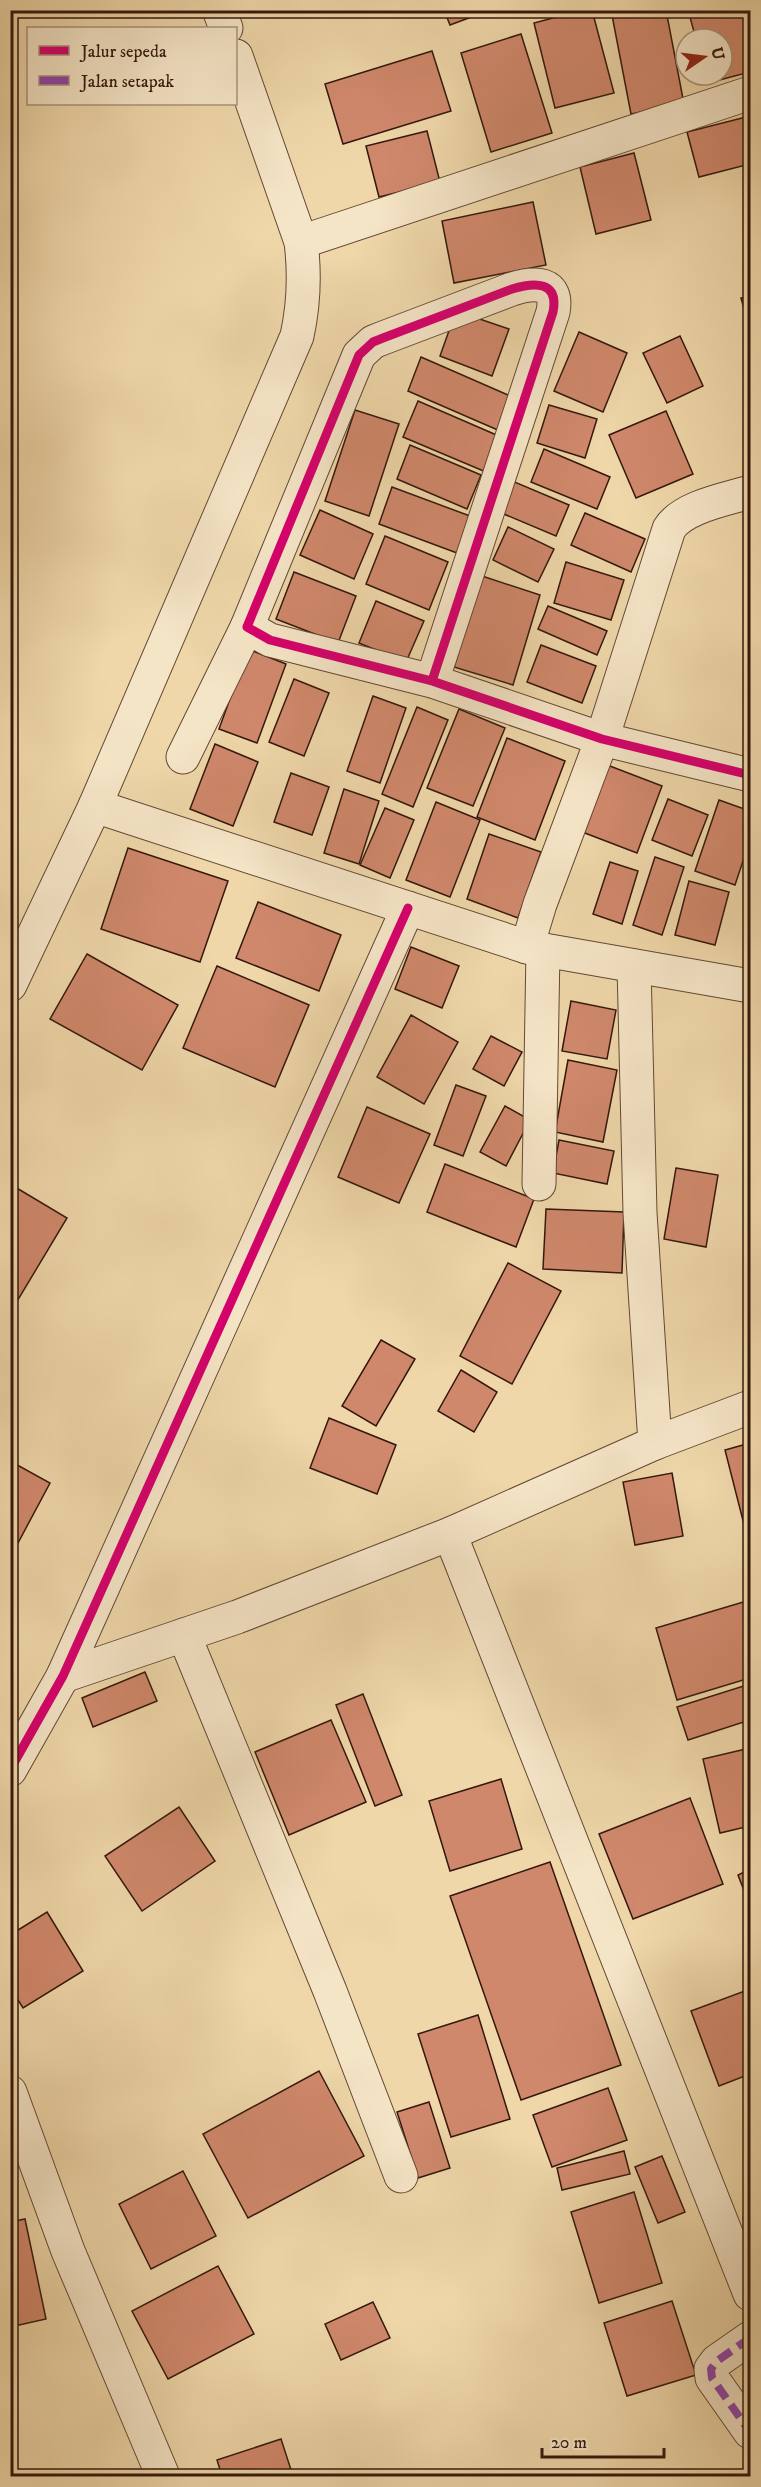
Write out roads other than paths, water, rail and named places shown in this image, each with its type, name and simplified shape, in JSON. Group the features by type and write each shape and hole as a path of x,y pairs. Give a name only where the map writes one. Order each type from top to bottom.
{"street":[{"path":"219,10 226,27"},
{"path":"10,986 94,807 297,336 304,291 301,242 237,59"},
{"path":"301,242 750,93"},
{"path":"183,757 247,627 360,356 365,349 383,338 512,289 532,284 541,285 547,287 553,294 555,302 553,312 432,681"},
{"path":"539,1184 535,949 540,904 602,739 669,529 686,513 750,492"},
{"path":"247,627 270,640 432,681 602,739 750,774"},
{"path":"94,807 535,949 750,986"},
{"path":"10,1770 63,1676 408,908"},
{"path":"634,966 640,1214 655,1443"},
{"path":"63,1676 184,1635 450,1533 655,1443 750,1407"},
{"path":"450,1533 750,2294"},
{"path":"184,1635 330,1991 402,2176"},
{"path":"10,2092 68,2251 163,2476"},
{"path":"750,2338 717,2361 711,2369 712,2378 750,2432"}]}
